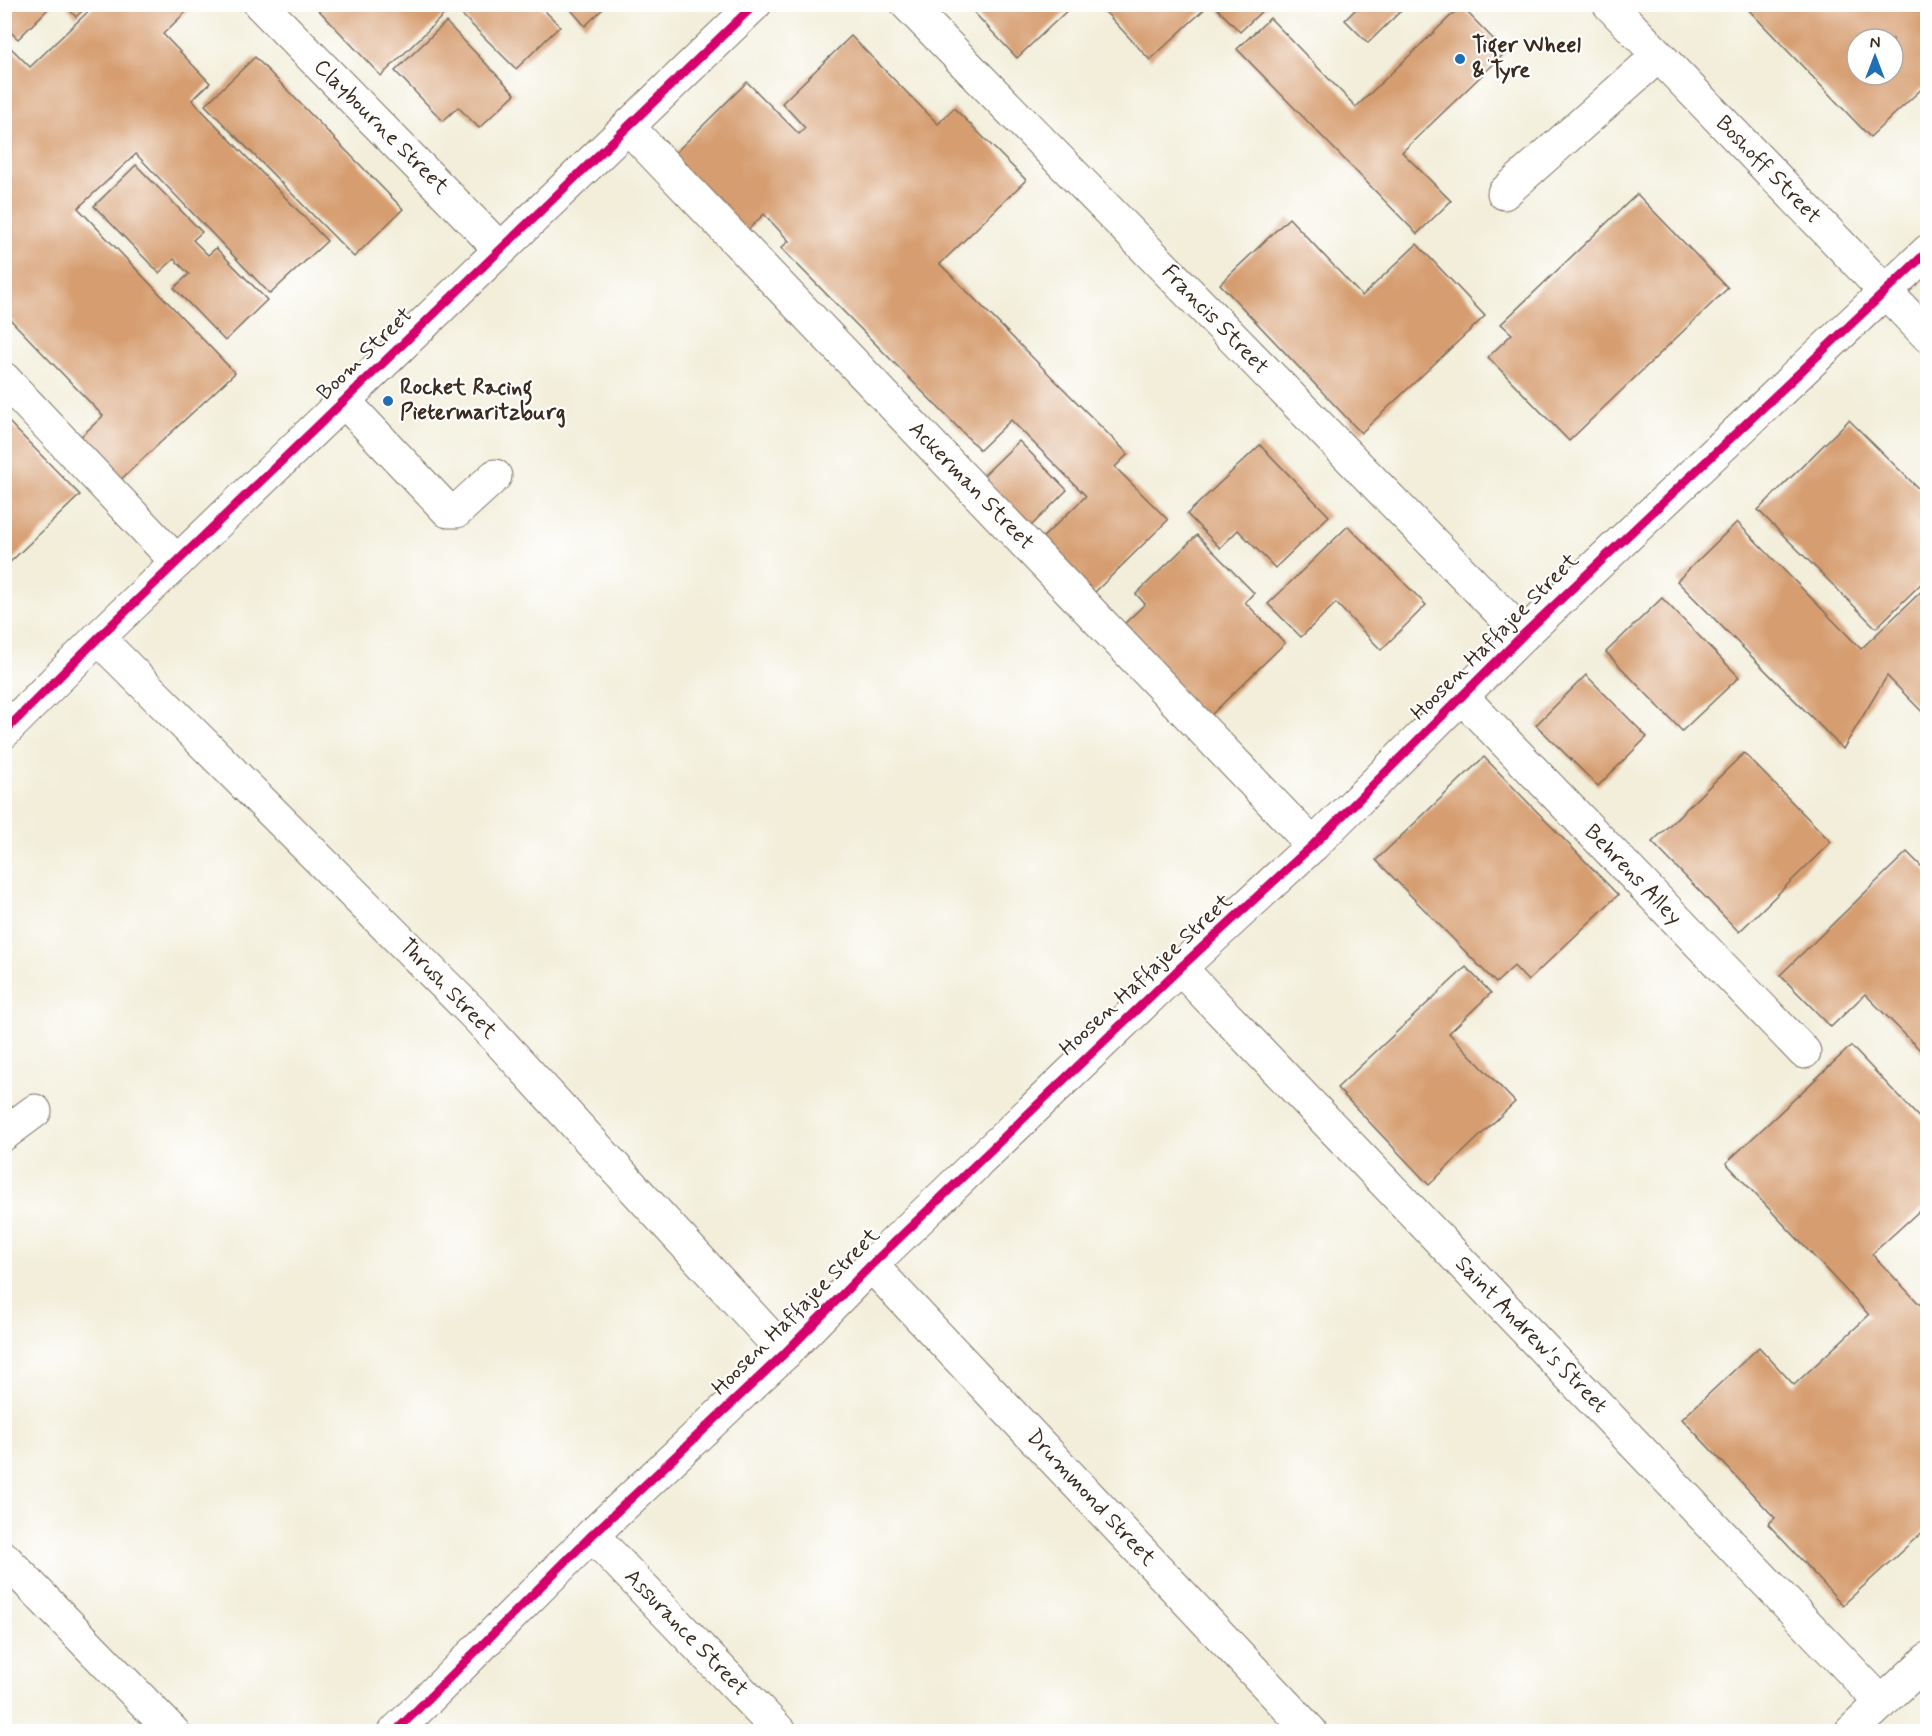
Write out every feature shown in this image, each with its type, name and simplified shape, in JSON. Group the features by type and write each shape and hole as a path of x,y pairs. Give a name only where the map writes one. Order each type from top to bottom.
{"street":[{"name":"Claybourne Street","path":"260,4 501,250"},
{"name":"Boom Street","path":"4,732 98,638 755,4"},
{"name":"Francis Street","path":"907,4 1523,635"},
{"name":"Boshoff Street","path":"1609,4 1928,336"},
{"path":"1504,193 1658,56"},
{"name":"Ackerman Street","path":"629,128 1313,845"},
{"name":"Hoosen Haffajee Street","path":"395,1731 592,1535 785,1353 871,1265 1180,968 1313,845 1523,635 1928,251"},
{"path":"4,379 123,502 177,562"},
{"path":"344,401 448,511 458,511 495,476"},
{"name":"Thrush Street","path":"98,638 479,1018 785,1353"},
{"name":"Behrens Alley","path":"1462,697 1804,1053"},
{"name":"Saint Andrew's Street","path":"1180,968 1882,1703"},
{"path":"4,1134 35,1111"},
{"name":"Drummond Street","path":"871,1265 1311,1731"},
{"name":"Assurance Street","path":"592,1535 780,1731"},
{"path":"4,1558 173,1731"},
{"path":"1851,1731 1928,1659"}],"building":[{"path":"9,4 53,4 18,39 4,26 4,9"},
{"path":"64,4 89,4 76,17"},
{"path":"96,4 183,4 188,10 163,34 210,83 192,100 327,241 270,294 136,154 78,208 235,373 116,484 75,442 103,416 4,313 4,41 30,67"},
{"path":"313,4 455,4 381,76"},
{"path":"466,4 538,4 560,26 516,69 459,12"},
{"path":"566,4 608,4 585,26"},
{"path":"966,4 1074,4 1017,58"},
{"path":"1098,4 1210,4 1150,60"},
{"path":"1213,4 1269,4 1240,32"},
{"path":"1361,4 1408,4 1368,43 1345,20"},
{"path":"1743,4 1928,4 1928,83 1870,137"},
{"path":"1461,6 1506,52 1402,152 1451,201 1417,234 1237,49 1270,18 1356,107"},
{"path":"446,22 515,94 479,128 458,107 443,121 395,71"},
{"path":"851,36 938,124 954,108 1026,180 940,264 1128,454 1115,467 1168,520 1091,596 1038,542 1086,496 1011,420 980,450 781,248 789,241 764,214 741,237 666,162 747,82 799,134 805,128 782,103"},
{"path":"255,57 403,209 354,257 205,105"},
{"path":"136,165 202,232 193,240 208,255 216,248 267,300 225,341 174,288 189,274 174,259 159,273 94,206"},
{"path":"1637,194 1728,288 1569,441 1488,357 1512,334 1501,324"},
{"path":"1289,218 1362,296 1417,244 1485,316 1361,433 1220,284"},
{"path":"5,418 80,495 5,567"},
{"path":"1849,420 1928,498 1928,577 1876,628 1758,510"},
{"path":"1019,441 1067,490 1031,526 982,477"},
{"path":"1260,445 1329,516 1275,568 1238,530 1220,548 1187,514"},
{"path":"1737,522 1861,649 1928,585 1928,718 1887,676 1843,749 1677,581"},
{"path":"1348,526 1426,605 1381,650 1336,603 1301,637 1268,604"},
{"path":"1197,535 1254,593 1245,602 1285,643 1206,720 1124,624 1145,604 1136,594"},
{"path":"1662,598 1739,677 1682,731 1606,652"},
{"path":"1586,675 1647,737 1598,786 1536,725"},
{"path":"1744,753 1831,842 1739,932 1652,842"},
{"path":"1484,757 1618,895 1528,981 1514,966 1496,983 1376,860"},
{"path":"1907,852 1928,873 1928,1058 1865,994 1831,1027 1780,975"},
{"path":"1466,967 1491,993 1449,1033 1515,1102 1429,1185 1337,1088"},
{"path":"1851,1046 1928,1127 1928,1203 1872,1254 1928,1313 1928,1527 1843,1605 1768,1524 1775,1518 1682,1419 1759,1347 1794,1385 1869,1315 1726,1163"}],"cycle path":[{"path":"4,732 98,638 755,4"},
{"path":"395,1732 592,1535 785,1353 871,1265 1180,968 1313,845 1523,635 1928,251"}],"place":[{"name":"Tiger Wheel & Tyre","path":"1460,59"},
{"name":"Rocket Racing Pietermaritzburg","path":"388,401"}]}
